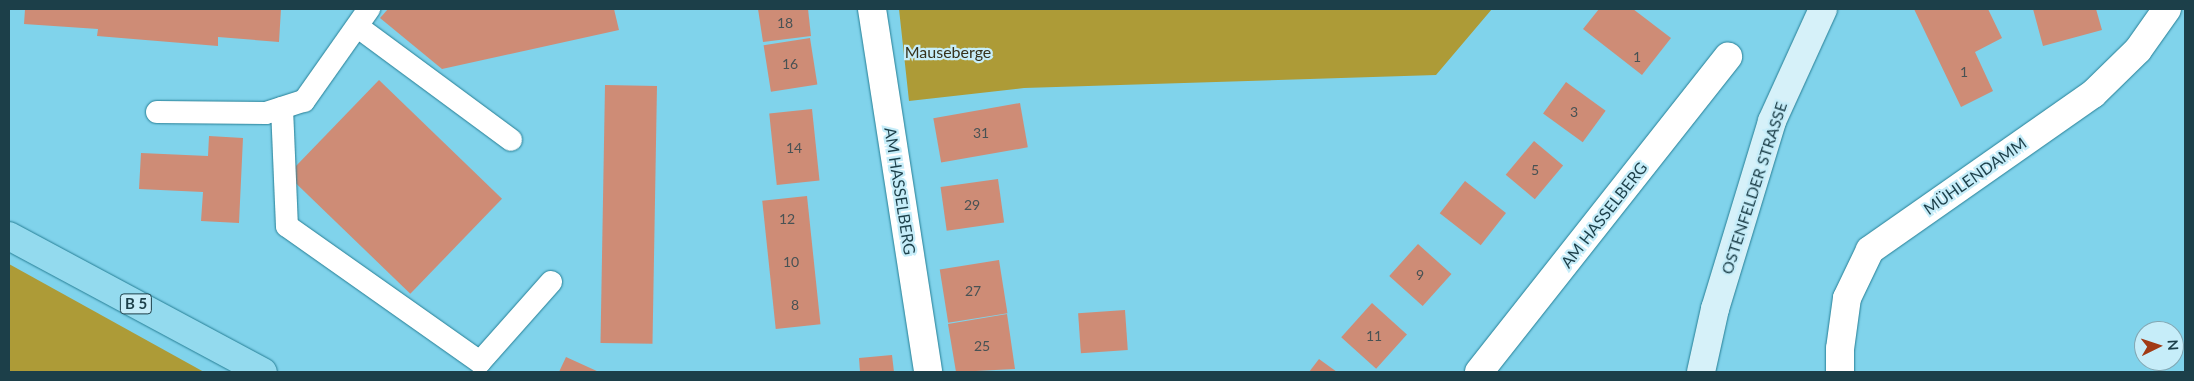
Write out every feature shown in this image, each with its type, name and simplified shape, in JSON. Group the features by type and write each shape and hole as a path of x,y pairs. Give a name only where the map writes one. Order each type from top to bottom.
{"highway":[{"name":"B 5","path":"9,236 263,372"}],"main road":[{"name":"OSTENFELDER STRASSE","path":"1701,372 1715,309 1772,121 1824,9"}],"street":[{"name":"AM HASSELBERG","path":"872,9 928,372"},
{"name":"MÜHLENDAMM","path":"1840,372 1840,349 1847,298 1870,250 2093,94 2138,50 2167,9"},
{"name":"AM HASSELBERG","path":"1479,372 1728,57"}],"lane":[{"path":"157,112 266,113 304,101 363,18 511,140"},
{"path":"282,108 286,226 480,362 552,282"}],"green space":[{"name":"Mauseberge","path":"899,9 1492,9 1436,75 1024,88 909,101"},
{"path":"9,264 204,372 9,372"}],"building":[{"path":"25,9 281,9 279,42 218,37 218,46 97,36 98,29 24,24"},
{"path":"388,9 614,9 619,30 442,69 380,18"},
{"path":"758,9 808,9 811,36 763,42"},
{"path":"1599,9 1633,9 1671,38 1642,75 1583,29"},
{"path":"1914,9 1988,9 2002,38 1975,52 1993,91 1961,107"},
{"path":"2033,9 2096,9 2102,30 2043,46"},
{"path":"810,38 817,84 771,92 764,45"},
{"path":"379,80 502,199 410,294 287,175"},
{"path":"1566,82 1606,111 1583,142 1543,114"},
{"path":"605,85 657,86 652,344 600,343"},
{"path":"1020,103 1028,147 941,163 933,118"},
{"path":"812,109 820,181 777,185 769,113"},
{"path":"209,136 243,138 239,223 201,221 203,192 139,189 141,153 208,156"},
{"path":"1534,141 1563,165 1535,199 1506,175"},
{"path":"998,179 1004,223 947,231 941,187"},
{"path":"1465,181 1506,213 1481,245 1440,213"},
{"path":"807,196 820,324 776,329 762,201"},
{"path":"1418,244 1451,274 1423,306 1389,276"},
{"path":"999,260 1007,313 948,323 940,269"},
{"path":"1372,303 1407,334 1376,369 1341,337"},
{"path":"1125,310 1128,350 1081,353 1078,313"},
{"path":"1007,314 1015,369 956,372 948,324"},
{"path":"892,355 894,372 860,372 859,358"},
{"path":"566,357 599,372 559,372"},
{"path":"1319,359 1337,372 1309,372"}]}
